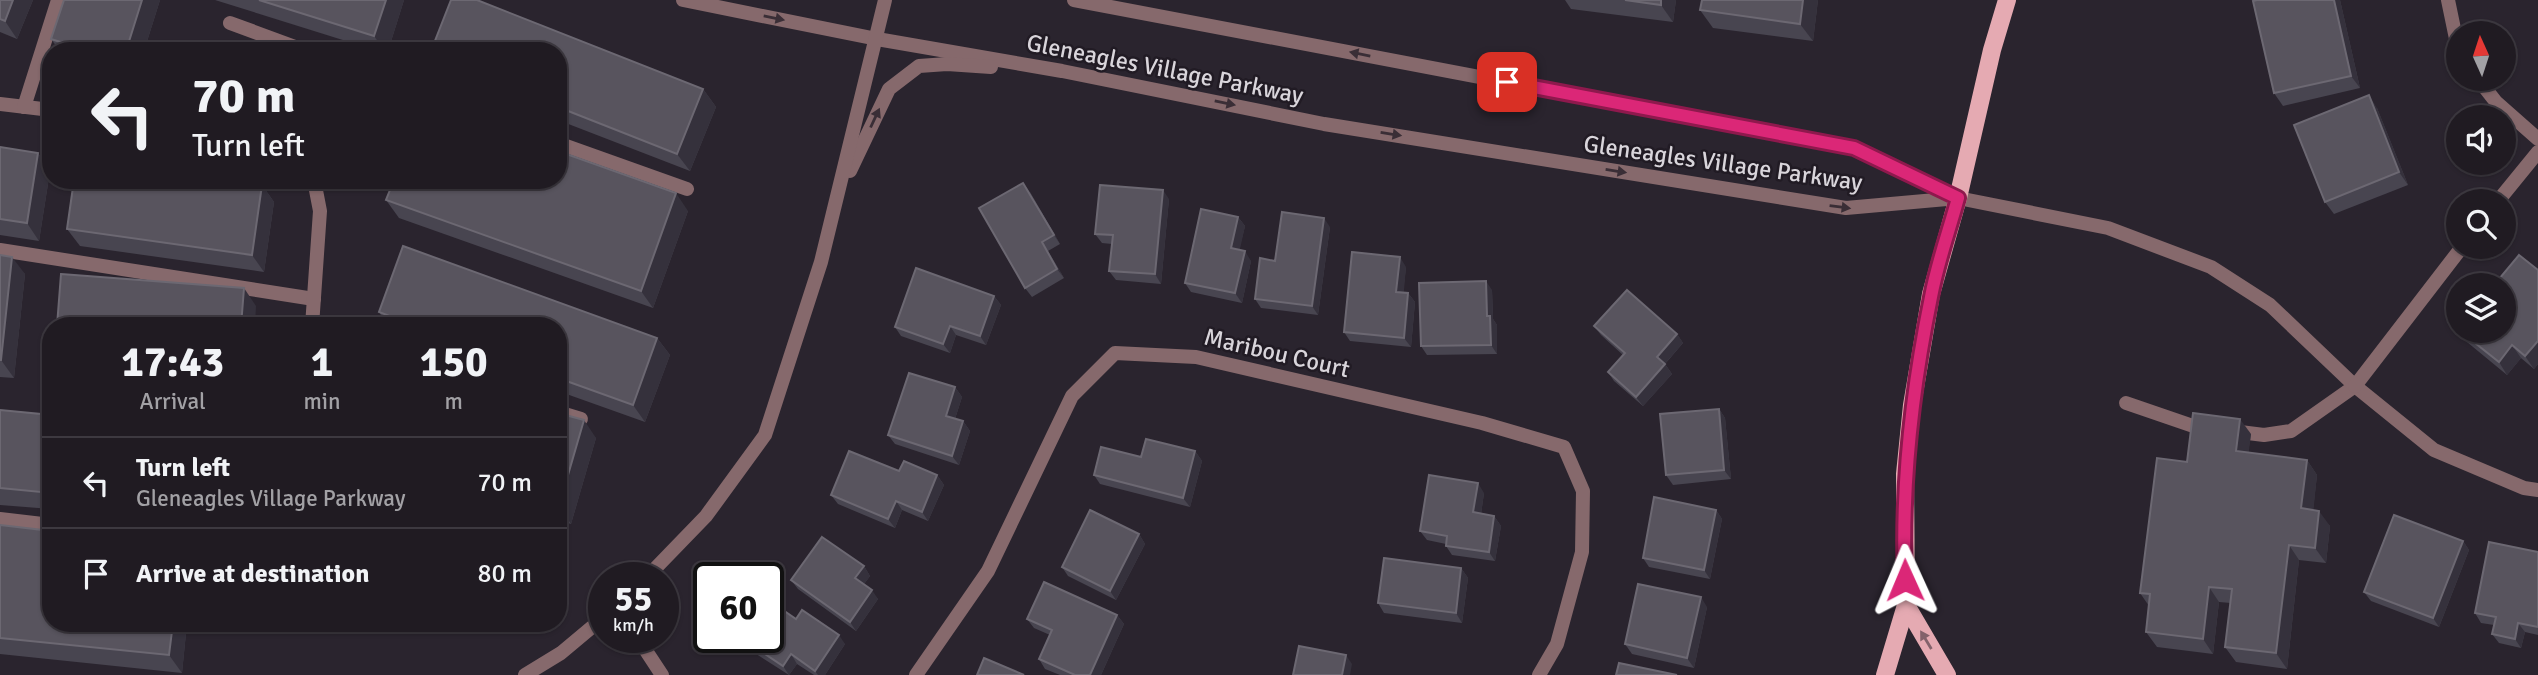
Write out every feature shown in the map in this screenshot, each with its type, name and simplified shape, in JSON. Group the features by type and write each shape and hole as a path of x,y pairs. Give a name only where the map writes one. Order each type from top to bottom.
{"main road":[{"path":"1885,675 1906,605 1905,474 1912,405 1931,294 1958,198 1989,62 2007,0"},
{"path":"1906,605 1947,675"}],"street":[{"path":"45,42 58,0"},
{"name":"Gleneagles Village Parkway","path":"683,0 877,39 1062,71 1324,124 1850,209 1958,198"},
{"path":"661,562 706,516 765,435 821,262 885,0"},
{"name":"Gleneagles Village Parkway","path":"1074,0 1854,148 1958,198"},
{"path":"2448,0 2452,21"},
{"path":"230,23 282,42"},
{"path":"24,107 42,50"},
{"path":"836,202 889,89 919,66 947,64 1062,71"},
{"path":"2488,91 2496,102 2538,139"},
{"path":"0,104 42,109"},
{"path":"567,146 687,190"},
{"path":"2508,189 2538,152"},
{"path":"313,317 320,211 316,189"},
{"path":"1958,198 2108,228 2211,267 2270,305 2355,386 2434,450 2524,488 2538,490"},
{"path":"0,250 314,299"},
{"path":"2126,402 2196,426 2264,435 2291,431 2355,386 2453,259"},
{"name":"Maribou Court","path":"916,675 988,571 1072,396 1115,353 1196,357 1482,424 1564,447 1583,491 1582,552 1557,643 1539,675"},
{"path":"567,415 581,419"},
{"path":"0,519 42,524"},
{"path":"525,675 561,653 588,630"},
{"path":"647,653 662,675"}],"building":[{"path":"0,0 13,0 5,21 0,19"},
{"path":"64,0 142,0 129,42 60,42 51,39"},
{"path":"259,0 386,0 374,36"},
{"path":"451,0 477,0 703,89 677,154 567,111 567,42 435,42"},
{"path":"1625,0 1661,0 1661,5"},
{"path":"1702,0 1803,0 1800,24 1700,10"},
{"path":"2334,0 2351,76 2274,93 2253,1"},
{"path":"2369,95 2399,172 2325,202 2294,125"},
{"path":"0,147 38,153 27,223 0,219"},
{"path":"567,154 676,193 641,291 386,200 390,189 567,189"},
{"path":"1023,183 1054,235 1042,242 1057,269 1025,288 979,208"},
{"path":"1100,185 1163,190 1155,274 1109,271 1113,235 1095,234"},
{"path":"73,189 261,189 252,255 67,229"},
{"path":"1201,209 1238,217 1231,248 1245,251 1235,293 1185,283"},
{"path":"1282,212 1324,218 1312,306 1255,299 1260,258 1275,261"},
{"path":"403,246 657,338 633,405 567,381 567,317 392,317 379,312"},
{"path":"1352,252 1400,257 1396,292 1408,293 1404,338 1344,332"},
{"path":"0,255 12,257 1,360 0,360"},
{"path":"2519,255 2538,270 2538,341 2525,356 2512,345 2499,362 2475,343 2516,343 2516,273 2504,273"},
{"path":"916,268 994,296 980,336 950,326 943,344 895,327"},
{"path":"61,274 244,288 242,317 58,317"},
{"path":"1486,281 1491,345 1421,346 1419,283"},
{"path":"1627,290 1677,334 1657,357 1665,364 1636,397 1608,372 1625,353 1594,326"},
{"path":"909,373 955,387 946,416 963,421 952,456 888,435"},
{"path":"1719,409 1724,470 1666,475 1660,414"},
{"path":"0,410 42,414 42,492 0,488"},
{"path":"2193,413 2240,419 2236,451 2307,460 2301,508 2319,511 2315,548 2289,545 2276,653 2225,647 2232,589 2209,587 2203,639 2146,632 2150,594 2140,593 2157,458 2187,462"},
{"path":"567,415 584,420 567,478"},
{"path":"1146,439 1195,451 1183,498 1094,475 1101,447 1141,457"},
{"path":"849,451 899,471 904,461 937,475 922,512 896,501 888,519 831,495"},
{"path":"1429,475 1478,483 1473,512 1494,516 1489,552 1446,546 1447,536 1420,531"},
{"path":"1654,497 1716,510 1704,570 1643,558"},
{"path":"1090,510 1139,534 1110,591 1062,567"},
{"path":"2394,515 2463,541 2433,618 2364,592"},
{"path":"0,525 42,530 42,632 172,632 169,655 0,638"},
{"path":"822,537 864,566 855,578 872,590 850,622 791,580"},
{"path":"2489,542 2538,552 2538,627 2518,623 2515,639 2492,634 2496,617 2475,613"},
{"path":"1384,558 1461,568 1456,613 1378,603"},
{"path":"1044,582 1117,615 1090,675 1075,675 1039,659 1052,630 1027,619"},
{"path":"1638,584 1701,597 1687,658 1625,644"},
{"path":"802,610 839,635 815,671 791,654 783,666 764,653 784,653 784,611 796,619"},
{"path":"1299,646 1346,655 1342,675 1293,675"},
{"path":"984,658 1024,675 977,675"},
{"path":"1619,663 1677,675 1616,675"}],"route":[{"path":"1507,82 1854,148 1958,198 1931,294 1912,405 1905,474 1905,580"}]}
